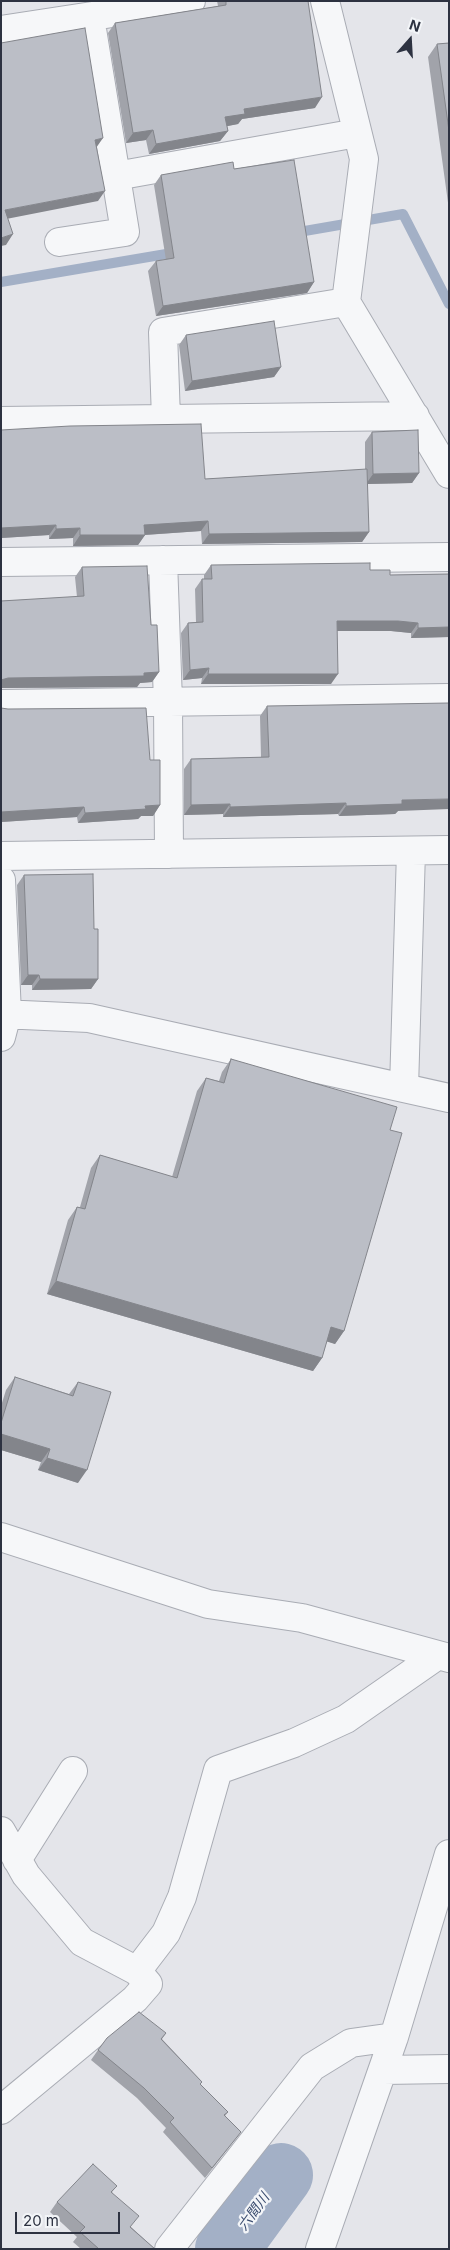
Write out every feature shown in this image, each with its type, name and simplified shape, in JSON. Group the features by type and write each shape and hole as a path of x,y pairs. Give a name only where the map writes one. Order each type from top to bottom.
{"street":[{"path":"1,30 191,1"},
{"path":"325,1 364,159 346,302 449,474"},
{"path":"59,242 125,232 90,17"},
{"path":"116,176 357,133"},
{"path":"166,419 163,332 346,302"},
{"path":"1,422 415,416"},
{"path":"1,562 449,557"},
{"path":"164,560 168,702 169,854"},
{"path":"1,704 449,698"},
{"path":"1,856 449,850"},
{"path":"404,1088 411,851"},
{"path":"1,880 3,1022 89,1018 449,1098"},
{"path":"6,1547 208,1604 302,1618 443,1657"},
{"path":"137,1971 166,1933 182,1897 218,1770 294,1743 346,1719 443,1657"},
{"path":"17,1860 73,1771"},
{"path":"1,1831 26,1875 82,1942 137,1971 148,1984 134,1999 1,2110"},
{"path":"320,2249 394,2037 449,1854"},
{"path":"169,2249 312,2067 351,2043 394,2037"},
{"path":"383,2070 449,2069"}],"building":[{"path":"226,1 308,1 322,97 244,109 245,114 225,117 228,131 156,144 153,130 133,133 115,23 226,5"},
{"path":"85,28 103,138 95,140 105,191 5,210 13,234 1,238 1,43"},
{"path":"449,43 449,131 437,44"},
{"path":"294,160 314,282 163,306 156,261 174,258 161,175 233,162 234,169"},
{"path":"274,321 281,367 192,381 186,335"},
{"path":"201,424 205,479 367,469 369,532 209,534 208,521 144,525 145,535 80,535 80,528 56,529 56,525 1,528 1,430 70,426"},
{"path":"418,430 419,473 373,474 372,432"},
{"path":"370,563 370,570 390,570 390,575 449,574 449,627 418,628 418,623 398,621 337,621 338,674 208,674 209,668 190,670 188,623 203,622 202,579 212,579 211,565"},
{"path":"147,566 151,625 157,625 159,672 144,673 144,676 8,678 1,680 1,601 84,596 82,567"},
{"path":"449,703 449,799 402,800 402,804 346,806 346,803 230,807 230,804 191,805 191,759 269,757 267,706"},
{"path":"1,708 146,708 150,760 160,760 160,805 145,806 146,809 85,813 84,807 1,812"},
{"path":"93,874 94,929 98,929 98,979 40,979 39,975 28,975 24,875"},
{"path":"231,1059 397,1107 390,1130 402,1133 344,1331 331,1327 322,1358 56,1281 77,1207 85,1209 100,1155 177,1178 206,1078 224,1083"},
{"path":"15,1377 73,1396 78,1382 111,1392 87,1470 47,1458 50,1449 1,1434 1,1423"},
{"path":"139,2012 166,2033 161,2039 202,2082 200,2084 228,2112 224,2115 241,2132 212,2168 170,2122 174,2118 144,2088 98,2050 107,2038"},
{"path":"93,2164 117,2186 111,2192 139,2216 130,2227 155,2249 99,2249 80,2232 85,2227 57,2202"}],"waterway":[{"path":"293,233 403,214 449,304"},
{"path":"1,282 178,252"},
{"name":"六間川","path":"227,2249 281,2175"}]}
